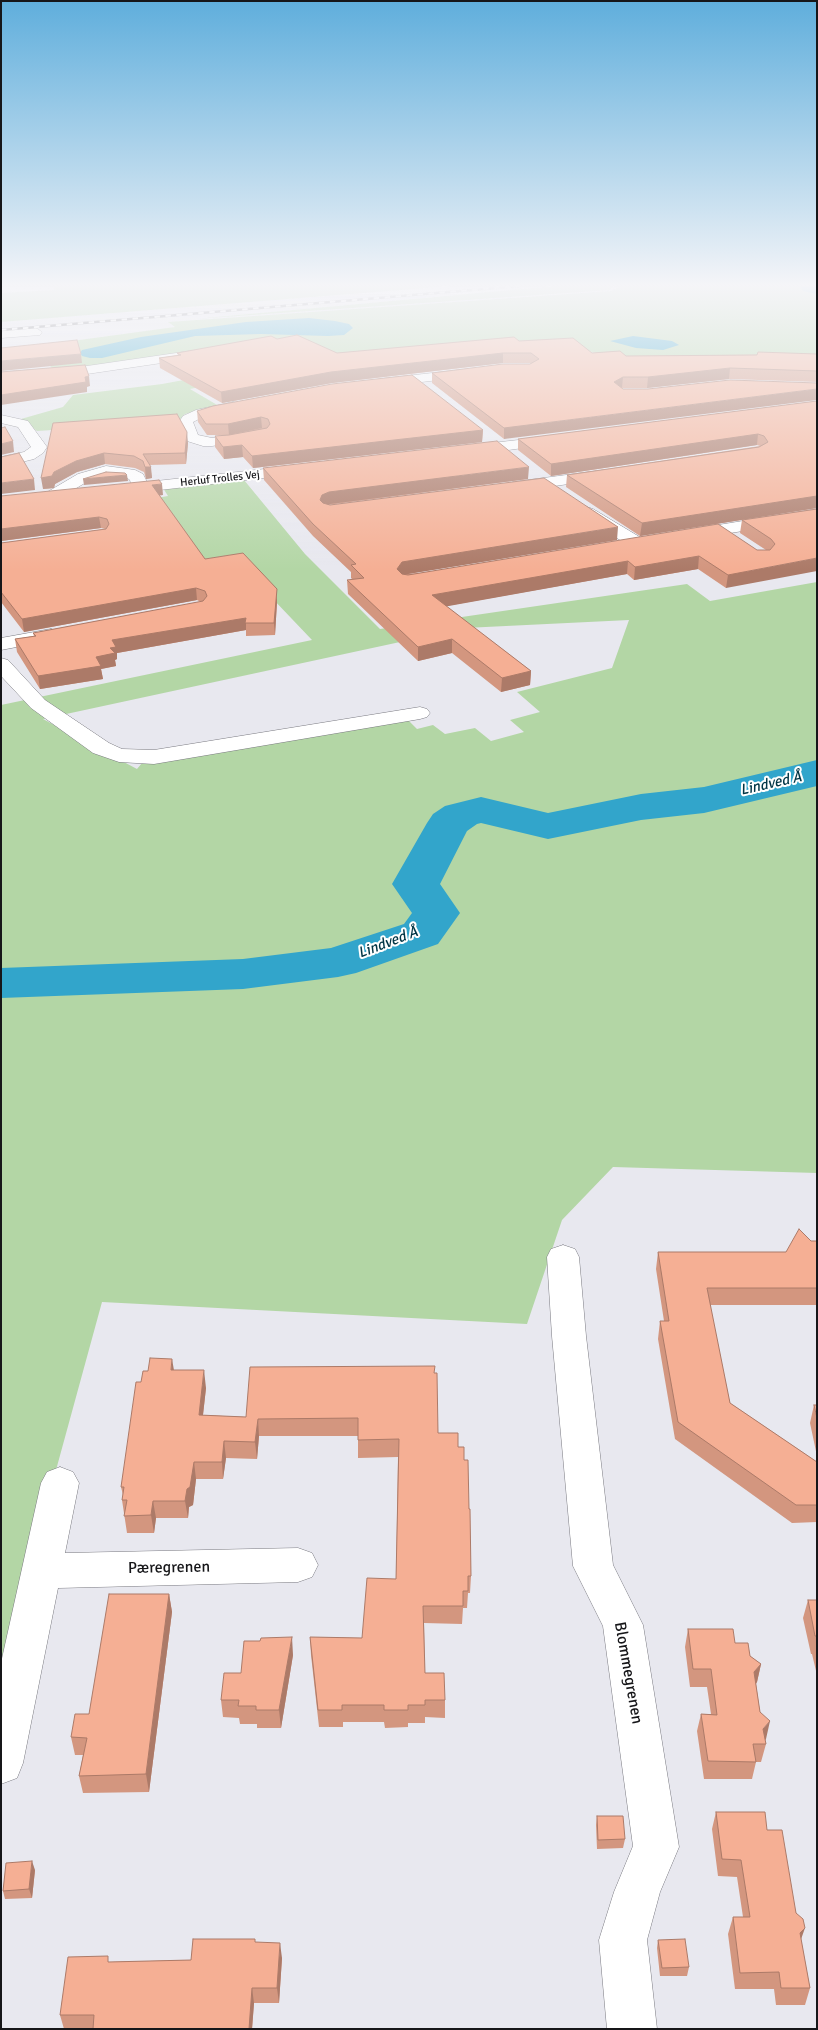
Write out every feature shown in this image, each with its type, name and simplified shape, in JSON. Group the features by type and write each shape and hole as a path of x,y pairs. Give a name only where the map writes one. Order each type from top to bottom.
{"street":[{"path":"370,384 394,381"},
{"path":"417,381 431,392"},
{"path":"249,403 201,413 188,419 186,422 192,438 203,442 212,442 262,434"},
{"path":"1,419 23,424 39,447 38,450 28,456 1,462"},
{"path":"481,432 517,461"},
{"path":"451,453 566,438"},
{"name":"Herluf Trolles Vej","path":"109,491 316,468"},
{"path":"50,496 84,476 106,471 129,473 137,477 139,482 138,488"},
{"path":"532,472 571,501 637,543"},
{"path":"502,489 622,472"},
{"path":"31,498 89,493"},
{"path":"674,537 817,514"},
{"path":"720,530 739,542"},
{"path":"614,547 655,540"},
{"path":"1,644 70,631"},
{"path":"1,664 38,704 101,748 119,755 154,757 420,713"},
{"name":"Blommegrenen","path":"563,1257 569,1336 593,1566 623,1625 656,1847 637,1892 623,1940 632,2029"},
{"path":"1,1763 60,1483"},
{"name":"Pæregrenen","path":"40,1571 298,1565"}],"green space":[{"path":"180,381 233,381 190,389 219,406 185,414 178,422 37,431 21,419 63,407 73,395"},
{"path":"244,480 305,554 380,629 687,584 710,601 817,582 817,1173 613,1167 562,1220 527,1324 102,1302 1,1671 1,705 312,640 231,555 200,560 156,498 168,496 163,488","holes":["629,620 612,668 517,692 540,712 510,720 524,732 491,741 475,728 445,734 433,725 417,729 406,718 142,763 137,769 43,719 465,628"]}],"building":[{"path":"1,381 86,382 1,395"},
{"path":"200,381 283,381 221,392"},
{"path":"361,381 419,381 483,430 252,456 242,445 223,447 215,436 267,428 270,424 268,419 261,417 228,424 206,424 197,411 213,406 332,384"},
{"path":"442,381 616,381 614,382 623,389 648,389 723,381 817,383 817,389 504,428"},
{"path":"817,401 817,496 642,523 567,475 759,447 768,442 764,436 758,434 551,464 518,439"},
{"path":"177,414 187,432 185,453 143,454 151,467 145,467 143,461 134,456 104,453 76,461 54,472 52,476 41,478 53,423"},
{"path":"5,427 13,441 1,444 1,428"},
{"path":"497,441 529,467 329,492 322,495 320,500 330,505 544,478 618,527 402,562 397,569 402,574 408,575 718,524 757,550 770,550 775,544 771,539 742,520 817,509 817,558 728,575 699,556 635,567 628,561 432,595 531,671 502,678 452,639 418,647 347,580 364,578 351,565 356,564 313,524 263,468"},
{"path":"19,453 34,479 1,483 1,457"},
{"path":"106,472 125,473 127,475 83,479"},
{"path":"159,480 162,484 152,485 205,559 243,553 277,589 274,623 245,623 246,618 112,640 116,647 110,648 115,653 96,657 101,666 38,676 15,639 36,636 33,633 203,601 207,596 205,591 196,588 22,619 1,592 1,543 106,529 109,524 107,519 99,517 1,529 1,496"},
{"path":"799,1229 811,1241 817,1241 817,1288 707,1288 730,1403 817,1462 817,1505 796,1505 678,1422 660,1321 669,1321 658,1252 786,1252"},
{"path":"150,1358 172,1359 171,1370 204,1370 199,1415 246,1417 250,1367 435,1366 434,1373 437,1373 438,1433 458,1433 458,1447 464,1447 464,1460 468,1460 470,1509 471,1576 468,1576 468,1591 463,1591 463,1606 423,1606 425,1673 444,1673 445,1700 425,1700 425,1705 408,1705 408,1710 384,1710 384,1705 342,1705 342,1710 318,1710 310,1637 362,1638 367,1578 396,1579 399,1439 358,1440 358,1418 258,1419 255,1442 224,1441 222,1462 194,1462 190,1487 187,1489 185,1501 153,1501 151,1515 124,1516 127,1500 122,1500 124,1487 121,1487 136,1382 141,1382 143,1371 148,1371"},
{"path":"814,1405 817,1405 817,1418"},
{"path":"109,1594 169,1594 146,1774 79,1776 87,1738 71,1737 75,1714 89,1714"},
{"path":"808,1600 817,1600 817,1636 815,1636"},
{"path":"688,1629 733,1629 735,1643 748,1643 750,1656 761,1664 754,1672 760,1712 770,1721 763,1729 766,1744 753,1744 756,1762 708,1761 701,1714 717,1715 711,1669 693,1669"},
{"path":"292,1637 279,1710 256,1710 256,1706 238,1706 239,1700 221,1700 224,1673 241,1673 244,1641 260,1641 261,1638"},
{"path":"716,1812 765,1812 767,1830 782,1830 796,1913 803,1919 805,1928 800,1933 810,1988 781,1988 779,1972 740,1973 733,1917 750,1917 741,1860 722,1859"},
{"path":"597,1816 623,1816 625,1839 598,1840"},
{"path":"32,1861 29,1889 3,1891 6,1863"},
{"path":"193,1939 255,1939 255,1942 280,1943 277,1988 252,1988 249,2029 93,2029 94,2015 60,2015 68,1957 108,1956 108,1962 191,1960"},
{"path":"685,1939 689,1967 662,1968 658,1940"}],"waterway":[{"name":"Lindved Å","path":"1,983 243,974 338,962 421,934 436,913 416,884 449,823 461,815 481,810 548,826 641,807 704,800 817,773"}]}
